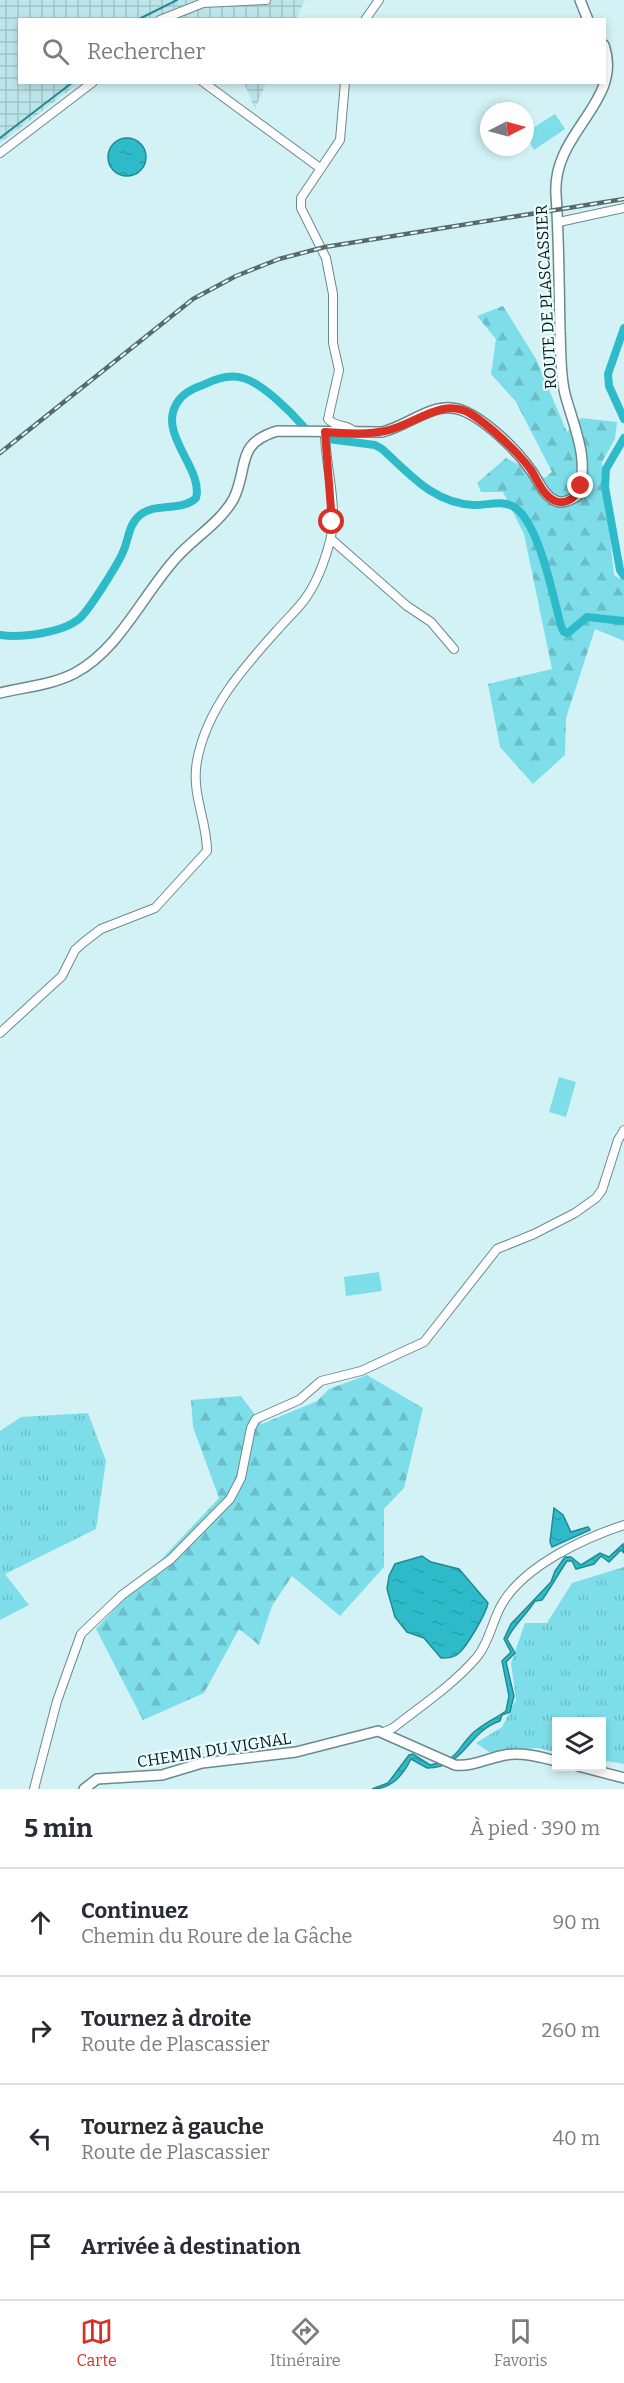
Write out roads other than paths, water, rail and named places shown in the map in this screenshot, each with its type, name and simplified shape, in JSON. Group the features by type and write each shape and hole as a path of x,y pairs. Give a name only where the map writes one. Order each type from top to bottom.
{"street":[{"path":"165,18 203,3 266,0"},
{"path":"366,18 379,0"},
{"path":"580,0 587,18"},
{"name":"ROUTE DE PLASCASSIER","path":"0,693 58,680 76,672 102,653 164,571 224,512 234,497 245,455 253,441 277,431 357,434 397,429 440,409 452,408 469,412 485,423 530,469 548,497 558,502 567,502 577,496 583,468 574,421 562,380 559,222 556,189 558,171 569,142 609,81 610,63 606,51"},
{"path":"0,153 90,84"},
{"path":"206,84 320,168"},
{"path":"345,84 340,140 301,198 301,208 326,258 333,294 333,343 339,370 328,419 332,424 352,428 357,434"},
{"path":"559,222 624,208"},
{"path":"0,1033 62,976 75,950 84,942 101,929 155,908 207,851 207,838 197,802 194,778 197,758 223,694 307,597 319,574 331,539 331,492 325,432"},
{"path":"331,539 407,606 431,622 454,649"},
{"path":"34,1789 57,1701 81,1634 122,1595 171,1559 230,1499 241,1478 251,1428 256,1419 299,1400 321,1381 362,1371 424,1342 496,1249 575,1213 596,1198 602,1190 618,1140 624,1130"},
{"path":"384,1732 393,1728 464,1672 479,1654 493,1631 503,1603 531,1574 583,1542 624,1526"},
{"name":"CHEMIN DU VIGNAL","path":"84,1789 97,1779 162,1775 202,1763 296,1752 370,1732 384,1732"},
{"path":"384,1732 452,1764 464,1766 506,1755 523,1754 552,1760"},
{"path":"595,1771 624,1778"}],"water":[{"path":"127,138 141,143 146,157 141,171 127,176 113,171 108,157 113,143"},
{"path":"554,1508 563,1515 571,1532 588,1527 590,1530 552,1547 550,1542"},
{"path":"623,1544 624,1553 621,1550 609,1562 601,1556 594,1564 576,1569 572,1561 567,1561 542,1600 535,1601 513,1629 507,1639 515,1653 506,1662 514,1696 510,1712 502,1715 500,1721 480,1733 450,1762 427,1768 411,1759 391,1784 372,1789 388,1783 409,1755 413,1754 430,1765 453,1757 474,1732 506,1711 509,1696 502,1661 511,1652 504,1639 511,1624 551,1582 555,1571 565,1557 571,1557 581,1565 600,1553 609,1557"},
{"path":"422,1556 431,1562 459,1569 488,1603 471,1637 453,1657 441,1658 424,1638 407,1632 395,1617 387,1589 389,1576 395,1564"}],"waterway":[{"path":"141,18 177,0"},
{"path":"0,138 70,84"},
{"path":"624,328 608,374 609,386 624,419"},
{"path":"0,635 19,636 42,633 73,623 80,618 96,597 115,566 136,519 146,511 183,505 196,498 197,487 194,475 176,439 172,415 177,403 188,392 223,378 243,378 267,392 304,427"},
{"path":"624,438 606,469 605,487 620,570 624,576"},
{"path":"328,439 375,445 423,486 446,499 473,505 499,503 514,507 522,514 535,538 564,632 568,633 587,617 624,621"}],"railway":[{"path":"0,453 193,299 236,276 279,259 325,247 624,199"}]}
